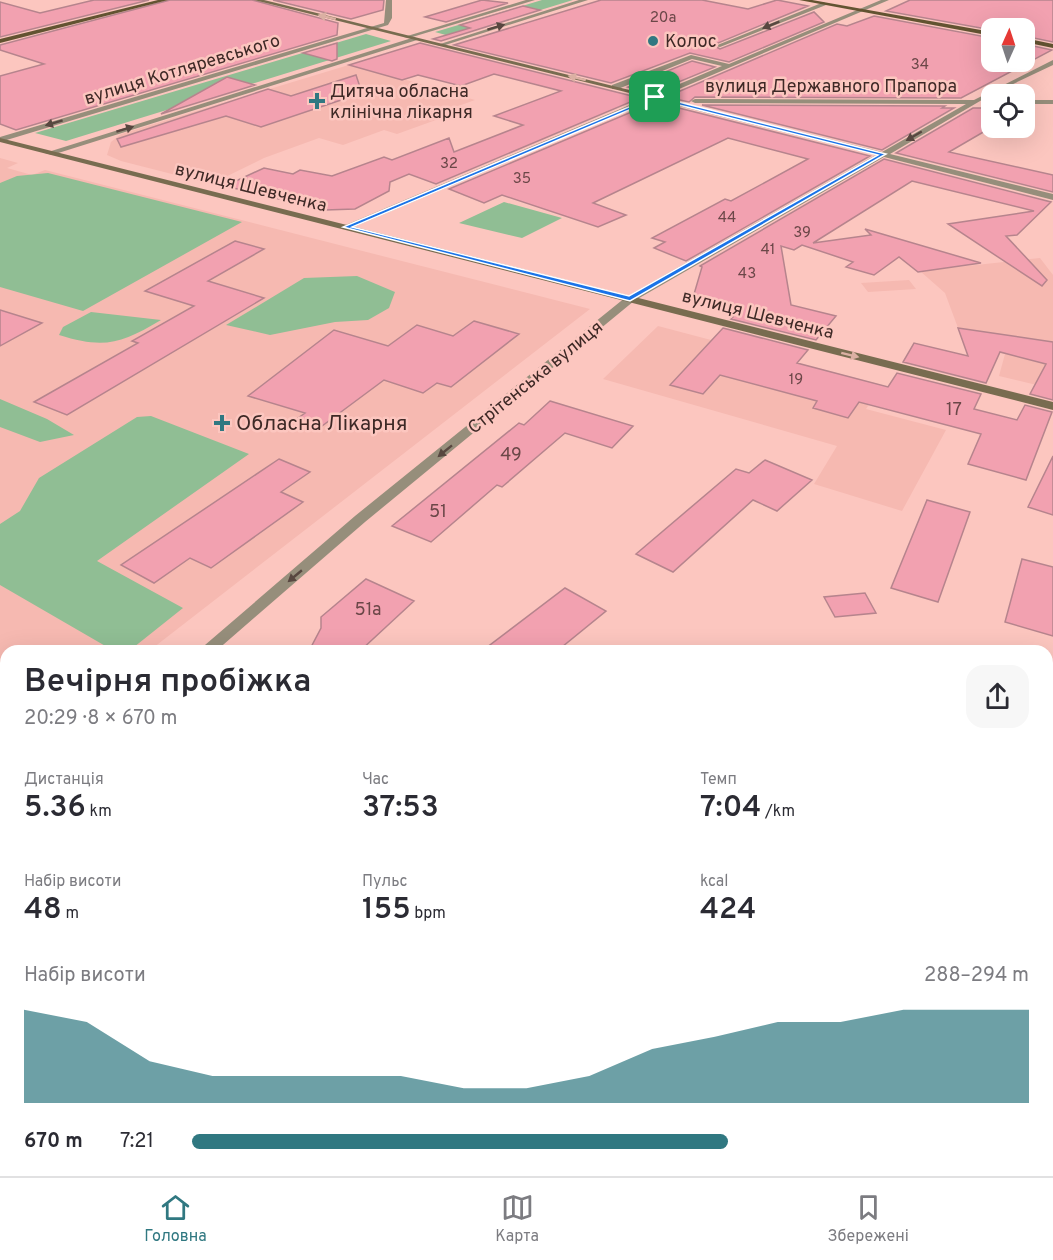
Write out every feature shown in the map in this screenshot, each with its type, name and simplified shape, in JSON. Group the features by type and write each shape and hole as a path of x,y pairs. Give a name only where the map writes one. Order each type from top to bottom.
{"main road":[{"path":"0,41 165,0"},
{"path":"802,0 981,32"},
{"path":"1035,42 1053,46"}],"street":[{"path":"257,0 1053,197"},
{"path":"372,28 386,24 389,18 389,0"},
{"name":"вулиця Котляревського","path":"50,153 532,0"},
{"path":"440,45 585,0"},
{"path":"346,227 886,0"},
{"path":"736,50 718,46 824,4"},
{"name":"вулиця Котляревського","path":"0,140 372,28"},
{"path":"746,52 756,54"},
{"path":"615,87 691,57 730,66"},
{"name":"Стрітенська вулиця","path":"213,645 360,519 630,299 975,102 1053,62"},
{"name":"вулиця Державного Прапора","path":"670,101 981,102"},
{"path":"1035,102 1053,102"},
{"name":"вулиця Шевченка","path":"0,140 1053,406"}],"shaded area":[{"path":"352,64 475,100 439,113 447,116 397,134 384,130 343,145 319,138 264,158 211,184 121,161 107,155 111,142 121,134"},
{"name":"Обласна Лікарня","path":"0,158 18,163 7,168 32,175 45,170 590,309 157,645 0,645"},
{"path":"1040,258 1053,275 1053,389 999,376 1005,354 964,344 945,293 920,271"},
{"path":"909,280 916,289 868,292 861,283"},
{"path":"658,326 882,385 866,409 946,430 902,511 814,484 837,446 603,379"}],"green space":[{"path":"542,0 573,0 453,37 435,32"},
{"path":"366,34 391,41 66,141 35,133"},
{"path":"48,173 242,222 83,311 0,287 0,183 17,176"},
{"path":"504,202 562,218 522,238 459,223"},
{"path":"357,276 395,292 389,308 368,320 335,322 270,335 226,325 304,278"},
{"path":"91,312 161,320 135,334 112,342 88,342 59,335 63,327"},
{"path":"0,399 47,419 74,435 40,442 0,427"},
{"path":"151,416 249,454 97,561 183,608 137,645 104,645 0,585 0,524 20,511 39,478 137,417"}],"building":[{"path":"94,0 149,0 0,37 0,2 40,13"},
{"path":"170,0 252,0 338,23 337,35 16,130 0,124 0,76 44,64 0,50 0,45"},
{"path":"273,0 384,0 383,10 351,19"},
{"path":"482,0 508,3 446,22 425,17"},
{"path":"601,0 702,0 748,9 777,0 808,6 713,45 720,49 814,12 824,22 729,62 690,53 611,83 454,45"},
{"path":"910,0 1053,0 1053,42 1035,38 1035,18 981,18 981,28 886,11"},
{"path":"523,6 540,10 441,41 433,39 470,28 460,25"},
{"path":"874,16 981,36 981,72 1010,72 988,84 981,84 981,87 961,98 695,97 689,102 666,97 837,24 847,26"},
{"path":"337,43 337,59 332,61 303,53"},
{"path":"420,43 640,98 436,184 409,174 390,182 389,191 355,209 325,210 225,186 264,168 293,174 300,170 332,176 384,157 392,160 449,138 454,152 523,125 494,116 561,91 494,74 461,86 418,75 402,80 349,65"},
{"path":"1035,46 1052,50 1035,59"},
{"path":"692,61 715,67 652,93 628,87"},
{"path":"356,75 362,93 261,127 226,116 121,147 117,139 268,89 291,96"},
{"path":"227,77 255,85 161,114"},
{"path":"655,102 870,156 686,261 654,248 665,242 652,238 725,199 731,201 808,159 728,138 593,203 626,215 598,227 502,195 484,203 449,189"},
{"path":"702,105 945,106 942,108 954,108 882,150"},
{"path":"973,108 981,108 981,133 949,152 1053,175 1053,192 896,153"},
{"path":"884,159 1051,202 1017,235 1006,236 1047,280 1042,286 948,224 1034,211 912,181 813,243 871,235 865,229 981,263 918,272 899,257 874,275 846,267 853,262 802,245 794,250 781,246 791,305 836,316 816,340 731,319 737,313 692,301 702,267 700,266"},
{"path":"235,241 264,249 208,281 264,298 67,415 34,402 138,343 132,341 194,306 145,291"},
{"path":"0,310 42,323 0,346"},
{"path":"474,321 519,334 451,387 437,383 423,393 384,380 318,429 294,421 305,413 248,396 334,330 388,346 417,325 453,336"},
{"path":"723,328 808,350 797,363 888,387 897,373 981,394 974,409 1017,420 1025,405 1052,412 1026,480 968,464 981,434 859,402 848,418 813,408 817,401 720,375 703,394 670,385"},
{"path":"958,328 1053,342 1053,400 1030,394 1046,364 1000,352 986,383 903,362 914,343 968,356"},
{"path":"550,401 633,426 612,448 565,433 502,487 497,485 431,542 392,526 519,423 524,425"},
{"path":"1053,456 1053,515 1028,507"},
{"path":"279,459 310,472 281,492 303,502 211,568 190,558 154,583 121,565"},
{"path":"765,460 812,480 777,511 753,500 673,572 636,554 736,469 749,473"},
{"path":"927,500 970,512 938,602 891,588"},
{"path":"1022,559 1053,567 1053,636 1005,622"},
{"path":"366,579 414,601 366,645 312,645 321,628 321,617"},
{"path":"565,588 606,611 564,645 490,645"},
{"path":"865,593 876,613 835,617 824,597"}],"place":[{"name":"Колос","path":"653,41"},
{"name":"Дитяча обласна клінічна лікарня","path":"317,101"},
{"name":"Обласна Лікарня","path":"222,423"}],"route":[{"path":"655,97 883,154 630,299 346,227 655,97"}]}
